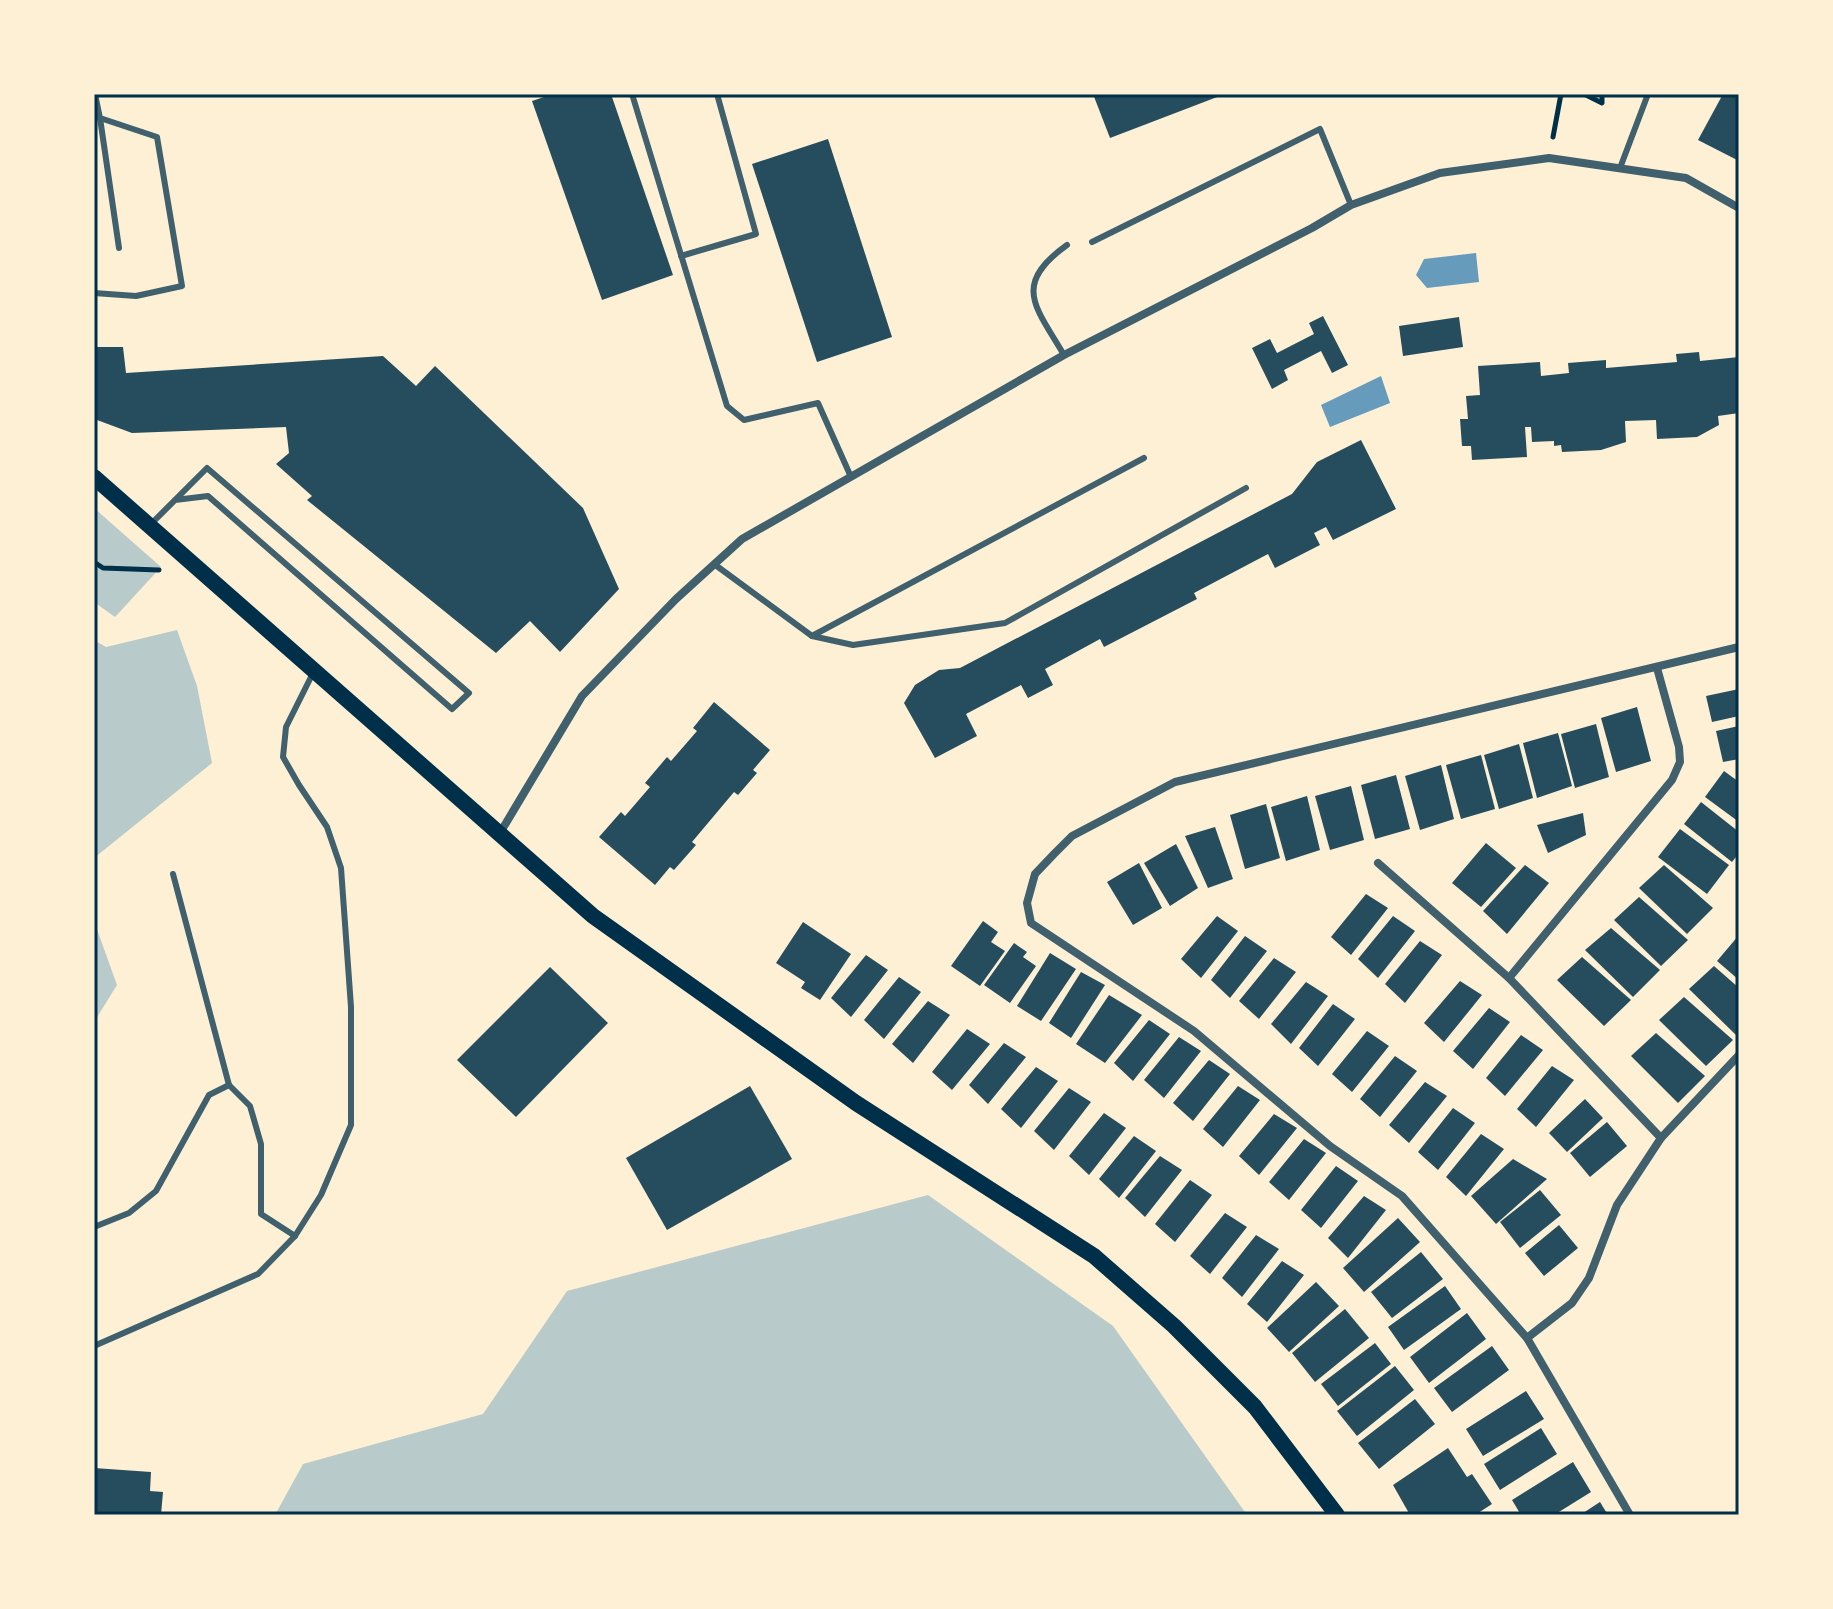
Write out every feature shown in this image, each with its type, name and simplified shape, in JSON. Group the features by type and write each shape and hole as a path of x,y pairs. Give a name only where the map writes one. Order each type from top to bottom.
{"main road":[{"path":"94,477 593,916 856,1103 1094,1256 1174,1326 1255,1407 1337,1515"}],"street":[{"path":"500,833 582,696 676,599 742,539 1064,355 1351,205 1440,173 1549,158 1686,178 1739,208"},
{"path":"1630,1515 1527,1338 1402,1196 1330,1146 1194,1031 1031,923 1027,903 1035,874 1072,836 1175,782 1739,647"},
{"path":"1509,978 1672,780 1680,762 1679,747 1657,668"},
{"path":"1378,863 1509,978 1661,1138"},
{"path":"1527,1338 1572,1303 1589,1278 1617,1205 1661,1138 1739,1055"}],"lane":[{"path":"95,94 119,248"},
{"path":"632,94 727,406 744,420 818,403 851,477"},
{"path":"681,256 756,234 717,94"},
{"path":"1620,168 1648,94"},
{"path":"94,293 136,296 182,286 157,137 100,118"},
{"path":"1092,242 1320,129 1351,205"},
{"path":"1064,355 1037,309 1033,282 1048,259 1067,245"},
{"path":"812,636 1144,458"},
{"path":"149,526 175,500 207,468 469,693 452,709 208,496 175,500"},
{"path":"714,564 812,636 853,645 1005,623 1246,488"},
{"path":"94,1346 258,1274 295,1236 321,1195 351,1125 351,1007 341,868 327,827 283,757 286,727 314,671"},
{"path":"173,874 229,1085 250,1106 261,1144 261,1214 295,1236"},
{"path":"94,1227 129,1213 156,1191 209,1095 229,1085"}],"path":[{"path":"1549,158 1561,94"},
{"path":"1584,94 1602,103 1602,94"},
{"path":"94,562 103,568 202,572"}],"shaded area":[{"path":"94,508 161,567 115,617 94,602"},
{"path":"177,630 197,686 212,763 94,858 94,640 106,647"},
{"path":"94,921 117,985 94,1022"},
{"path":"928,1195 1113,1326 1247,1515 275,1515 303,1464 483,1414 567,1291"}],"water":[{"path":"1476,253 1479,282 1427,288 1416,275 1424,259"},
{"path":"1381,376 1390,403 1330,427 1321,405"}],"building":[{"path":"553,94 611,94 673,275 602,300 532,101"},
{"path":"1093,94 1225,94 1110,138"},
{"path":"1723,94 1739,94 1739,161 1698,140"},
{"path":"828,139 892,337 817,362 752,164"},
{"path":"1323,316 1348,365 1332,373 1321,351 1284,370 1288,380 1272,389 1252,348 1270,339 1277,353 1314,334 1309,323"},
{"path":"1459,317 1463,347 1403,356 1399,326"},
{"path":"94,347 123,347 126,373 383,356 416,386 435,366 583,508 619,589 560,652 530,621 496,653 307,500 312,496 276,464 289,453 286,427 132,433 97,420 94,417"},
{"path":"1699,352 1700,361 1739,357 1739,413 1718,416 1719,425 1697,437 1657,439 1656,420 1625,421 1626,442 1601,450 1562,452 1561,445 1554,446 1554,441 1532,442 1531,427 1525,427 1527,457 1472,460 1471,446 1462,446 1460,419 1468,419 1466,396 1480,395 1478,366 1540,362 1541,376 1569,373 1568,363 1606,360 1606,368 1677,362 1676,354"},
{"path":"1361,440 1396,509 1333,540 1326,527 1314,533 1320,545 1275,568 1268,554 1194,593 1197,599 1104,647 1100,639 1045,669 1053,685 1028,698 1021,685 966,714 977,736 935,758 904,703 915,685 939,670 960,668 1292,494 1317,462"},
{"path":"1739,689 1739,716 1712,722 1706,696"},
{"path":"714,702 770,750 753,770 757,773 738,795 734,792 692,842 696,845 674,870 670,867 655,885 599,837 621,812 625,816 650,787 645,783 667,757 671,761 697,731 693,728"},
{"path":"1637,707 1651,761 1616,772 1601,718"},
{"path":"1596,724 1609,777 1575,788 1561,734"},
{"path":"1739,726 1739,759 1723,762 1716,731"},
{"path":"1558,733 1572,786 1537,798 1523,743"},
{"path":"1519,744 1533,798 1499,809 1484,755"},
{"path":"1481,755 1495,809 1461,819 1446,765"},
{"path":"1441,765 1454,819 1420,830 1405,776"},
{"path":"1724,771 1739,782 1739,822 1705,797"},
{"path":"1396,775 1410,829 1375,839 1361,785"},
{"path":"1351,786 1364,840 1330,850 1315,796"},
{"path":"1307,796 1320,850 1286,861 1271,807"},
{"path":"1701,802 1739,832 1739,853 1732,862 1684,824"},
{"path":"1266,804 1280,858 1245,869 1230,815"},
{"path":"1583,813 1586,835 1548,853 1537,825"},
{"path":"1215,827 1233,879 1208,888 1185,836"},
{"path":"1680,829 1729,865 1707,894 1658,857"},
{"path":"1486,843 1516,868 1481,907 1452,883"},
{"path":"1176,844 1198,888 1170,906 1144,863"},
{"path":"1139,863 1162,908 1133,925 1107,882"},
{"path":"1525,865 1549,883 1507,934 1483,911"},
{"path":"1664,865 1713,908 1687,934 1639,888"},
{"path":"1366,894 1388,908 1351,955 1331,937"},
{"path":"1639,897 1688,940 1661,966 1614,920"},
{"path":"1217,916 1238,931 1201,978 1181,959"},
{"path":"1393,916 1415,931 1378,978 1358,959"},
{"path":"983,921 998,932 991,942 1005,951 980,986 951,966"},
{"path":"803,922 851,954 820,1000 801,988 805,982 776,963"},
{"path":"1611,928 1660,970 1633,997 1585,950"},
{"path":"1739,935 1739,980 1717,961"},
{"path":"1245,936 1267,951 1230,998 1211,980"},
{"path":"1420,941 1442,955 1405,1003 1385,984"},
{"path":"1014,943 1027,952 1023,957 1036,966 1010,1003 984,985"},
{"path":"1050,953 1076,969 1041,1021 1017,1006"},
{"path":"866,955 888,970 851,1017 831,998"},
{"path":"1582,957 1631,1000 1604,1026 1557,980"},
{"path":"1274,958 1296,972 1259,1019 1239,1001"},
{"path":"1714,966 1739,988 1739,1033 1736,1035 1689,989"},
{"path":"550,967 608,1023 516,1117 457,1060"},
{"path":"1081,972 1105,985 1071,1038 1049,1023"},
{"path":"899,977 921,992 884,1039 864,1020"},
{"path":"1460,981 1482,995 1444,1042 1424,1023"},
{"path":"1306,982 1328,996 1291,1044 1271,1024"},
{"path":"1109,995 1142,1015 1105,1063 1076,1044"},
{"path":"1684,997 1733,1040 1706,1066 1659,1020"},
{"path":"928,1001 950,1015 913,1063 892,1044"},
{"path":"1333,1004 1355,1019 1318,1066 1299,1048"},
{"path":"1489,1008 1510,1022 1473,1069 1453,1051"},
{"path":"1149,1020 1170,1034 1133,1081 1114,1063"},
{"path":"967,1029 990,1044 952,1090 932,1072"},
{"path":"1367,1031 1389,1046 1352,1092 1332,1074"},
{"path":"1656,1033 1705,1076 1678,1103 1631,1056"},
{"path":"1521,1035 1543,1050 1505,1096 1486,1078"},
{"path":"1179,1037 1201,1051 1164,1098 1144,1080"},
{"path":"1004,1043 1026,1057 988,1104 969,1085"},
{"path":"1395,1056 1417,1071 1380,1117 1360,1099"},
{"path":"1209,1060 1230,1074 1193,1121 1173,1103"},
{"path":"1552,1066 1574,1080 1536,1127 1517,1109"},
{"path":"1036,1067 1058,1081 1021,1128 1001,1109"},
{"path":"1425,1082 1447,1096 1409,1143 1389,1125"},
{"path":"750,1086 792,1159 667,1230 626,1158"},
{"path":"1238,1086 1260,1100 1223,1147 1203,1129"},
{"path":"1069,1088 1091,1102 1054,1150 1034,1131"},
{"path":"1585,1099 1603,1118 1567,1152 1549,1133"},
{"path":"1453,1108 1475,1123 1438,1170 1418,1152"},
{"path":"1104,1113 1126,1128 1089,1175 1069,1156"},
{"path":"1274,1114 1297,1128 1259,1175 1239,1156"},
{"path":"1607,1122 1627,1146 1590,1177 1570,1153"},
{"path":"1481,1134 1504,1149 1466,1196 1446,1177"},
{"path":"1134,1136 1156,1151 1119,1198 1099,1179"},
{"path":"1304,1139 1326,1153 1289,1200 1269,1182"},
{"path":"1160,1156 1182,1170 1145,1217 1125,1198"},
{"path":"1513,1159 1547,1179 1496,1224 1471,1196"},
{"path":"1336,1166 1358,1181 1321,1228 1301,1210"},
{"path":"1190,1180 1212,1195 1175,1242 1155,1224"},
{"path":"1540,1190 1561,1215 1520,1248 1500,1222"},
{"path":"1364,1196 1386,1210 1348,1258 1328,1238"},
{"path":"1225,1213 1247,1227 1210,1274 1190,1256"},
{"path":"1398,1218 1420,1242 1364,1292 1343,1268"},
{"path":"1559,1225 1578,1248 1544,1276 1525,1253"},
{"path":"1256,1235 1279,1249 1242,1297 1222,1278"},
{"path":"1421,1252 1443,1279 1392,1318 1371,1292"},
{"path":"1282,1261 1304,1275 1267,1322 1247,1304"},
{"path":"1316,1282 1339,1306 1289,1352 1267,1328"},
{"path":"1445,1286 1461,1309 1404,1350 1388,1327"},
{"path":"1345,1309 1369,1338 1315,1382 1292,1353"},
{"path":"1467,1313 1486,1339 1429,1383 1410,1357"},
{"path":"1375,1343 1391,1364 1338,1406 1321,1384"},
{"path":"1492,1346 1509,1370 1452,1412 1434,1388"},
{"path":"1395,1366 1414,1390 1357,1436 1337,1411"},
{"path":"1526,1391 1544,1419 1483,1456 1466,1429"},
{"path":"1415,1399 1435,1424 1379,1469 1358,1443"},
{"path":"1541,1428 1557,1454 1500,1490 1484,1464"},
{"path":"1448,1448 1467,1477 1472,1474 1492,1504 1475,1515 1410,1515 1393,1485"},
{"path":"1573,1462 1591,1492 1554,1515 1521,1515 1512,1500"},
{"path":"94,1468 151,1472 150,1491 163,1492 161,1515 94,1515"},
{"path":"1600,1502 1608,1515 1580,1515"}]}
